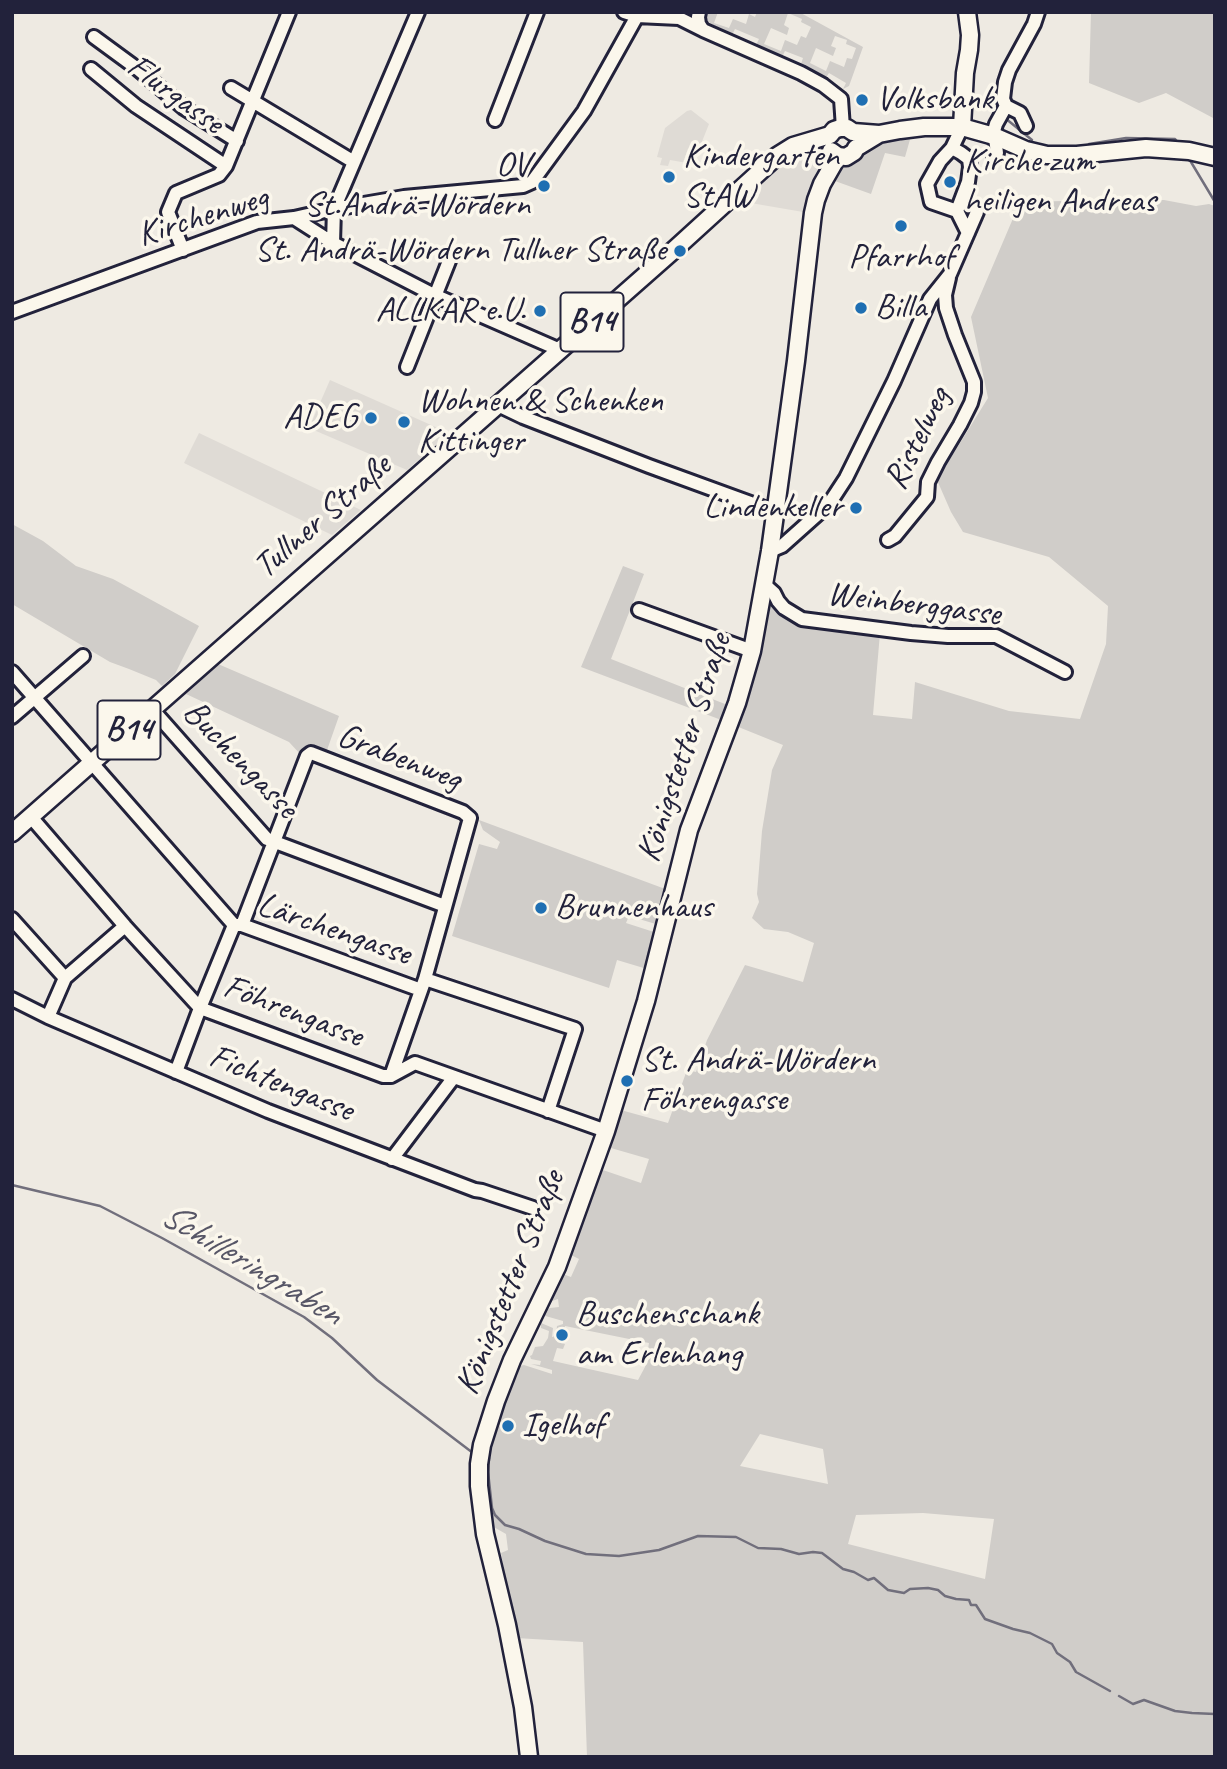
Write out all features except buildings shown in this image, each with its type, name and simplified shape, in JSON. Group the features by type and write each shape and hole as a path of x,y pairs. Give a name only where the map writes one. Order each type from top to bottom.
{"main road":[{"path":"962,127 970,35 967,12"},
{"name":"B14","path":"842,141 924,127 962,127 1000,118 1026,150 1047,155 1077,155 1146,148 1215,157"},
{"name":"Tullner Straße","path":"12,833 428,468 777,156 804,143 842,141"},
{"name":"Königstetter Straße","path":"529,1757 523,1707 507,1625 485,1534 479,1464 482,1445 512,1360 557,1267 606,1131 646,1001 689,830 737,703 752,651 770,551 813,213 822,184 842,141"}],"street":[{"name":"Flurgasse","path":"183,250 168,212 176,193 219,175 226,166 289,12"},
{"path":"333,243 334,209 418,12"},
{"path":"495,120 537,12"},
{"path":"699,12 699,24 703,30"},
{"path":"994,158 997,153 1005,82 1038,12"},
{"path":"630,14 683,15 703,30 823,85 841,99 842,141"},
{"name":"Kirchenweg","path":"12,312 257,222 294,218 404,197 523,186 532,182 584,111 630,14"},
{"name":"Flurgasse","path":"94,37 184,108 237,141"},
{"name":"Flurgasse","path":"92,69 136,106 226,166"},
{"path":"231,88 354,162"},
{"path":"1000,118 1020,113 1026,126"},
{"path":"962,127 952,148 940,161 928,184 931,202 957,211 968,233"},
{"path":"952,148 969,159 971,167 957,211"},
{"path":"770,551 782,546 830,504 846,478 894,381 930,299 950,274 977,212"},
{"path":"294,218 333,243 435,295 560,350"},
{"path":"407,367 449,261"},
{"name":"Ristelweg","path":"888,540 895,536 928,497 928,482 960,425 974,392 974,382 946,308 945,295 950,274"},
{"path":"498,405 649,466 775,512"},
{"name":"Weinberggasse","path":"765,585 784,608 802,619 911,633 996,636 1065,671"},
{"path":"639,610 752,651"},
{"path":"12,717 83,656"},
{"name":"Lärchengasse","path":"12,672 238,925 575,1030 548,1111"},
{"name":"Buchengasse","path":"152,709 267,838 446,906"},
{"name":"Grabenweg","path":"274,842 310,753 463,812 470,818 446,906"},
{"name":"Föhrengasse","path":"31,817 200,1008 383,1076 391,1076 415,1063 606,1131"},
{"path":"176,1072 200,1008 274,842"},
{"path":"391,1076 423,984 446,906"},
{"path":"12,919 65,978"},
{"path":"48,1017 65,978 125,926"},
{"name":"Fichtengasse","path":"12,999 268,1111 475,1190 533,1208"},
{"path":"391,1158 454,1077"}],"shaded area":[{"path":"705,12 718,12 714,23 729,28 733,19 746,24 749,14 755,17 757,12 799,12 863,47 849,86 843,89 846,83 829,73 825,79 801,64 803,58 785,51 782,57 756,45 759,39 735,29 732,35 706,20","holes":["788,13 802,19 801,22 811,27 806,38 801,36 797,45 785,40 781,51 764,44 771,28 787,35 789,28 784,25","835,36 847,40 846,44 856,48 852,59 847,58 844,67 830,61 826,71 810,63 816,48 833,56 836,48 831,46"]},
{"path":"1091,12 1215,12 1215,119 1166,93 1139,103 1089,83"},
{"path":"691,110 709,124 693,164 670,160 668,166 660,165 662,158 657,157 665,128"},
{"path":"911,136 905,157 885,153 871,194 835,181 835,173 860,152 879,143"},
{"path":"803,150 818,150 827,155 827,165 809,213 739,201 789,155"},
{"path":"1164,200 1196,206 1215,206 1215,1757 587,1757 583,1642 516,1638 501,1553 508,1550 506,1534 492,1526 484,1473 493,1426 520,1366 552,1374 552,1370 531,1364 540,1365 541,1361 531,1359 530,1356 535,1347 543,1346 548,1338 549,1331 541,1328 541,1323 553,1328 552,1337 556,1336 557,1326 563,1324 563,1321 542,1315 550,1308 559,1307 558,1299 546,1303 560,1273 571,1277 579,1259 569,1254 597,1168 641,1183 649,1159 604,1146 617,1109 668,1123 687,1070 696,1072 707,1040 745,965 803,982 814,943 788,932 764,929 752,918 759,902 757,894 762,831 772,770 783,745 736,726 768,604 801,622 880,633 873,715 912,719 915,682 1009,711 1080,719 1106,644 1108,606 1049,557 963,532 937,480 988,398 971,317 1020,202","holes":["565,1326 649,1343 645,1367 638,1380 553,1361 557,1348 563,1349 565,1344 557,1342 560,1331 564,1331","760,1434 823,1449 828,1484 740,1466","923,1513 994,1519 985,1579 848,1544 856,1515"]},
{"path":"330,380 449,433 407,470 309,428"},
{"path":"199,433 361,510 332,535 184,463"},
{"path":"12,524 43,541 76,566 113,579 199,626 175,674 162,686 156,680 110,662 12,604"},
{"path":"623,566 644,574 611,659 730,706 724,721 581,667"},
{"path":"218,664 339,716 326,753 307,747 301,755 289,742 186,694"},
{"path":"479,820 668,890 659,925 629,916 626,923 657,933 647,969 617,960 609,988 452,936 479,844 497,849 500,842 483,830"}],"waterway":[{"path":"1005,118 1032,140"},
{"path":"1089,144 1126,138 1175,139 1178,143"},
{"path":"1188,157 1215,202"},
{"name":"Schilleringraben","path":"12,1185 100,1206 304,1317 332,1338 377,1380 473,1453"},
{"name":"Schilleringraben","path":"489,1458 488,1472 495,1515 505,1525 545,1541 586,1554 619,1556 659,1550 698,1536 736,1537 758,1548 781,1549 799,1554 822,1553 843,1569 868,1580 874,1578 888,1590 904,1593 910,1589 928,1588 938,1590 945,1596 969,1600 971,1605 976,1605 985,1619 1030,1633 1052,1644 1076,1672 1110,1691"},
{"name":"Schilleringraben","path":"1119,1696 1133,1704 1144,1700 1175,1711 1215,1714"}],"place":[{"name":"Volksbank","path":"862,100"},
{"name":"Kindergarten StAW","path":"669,177"},
{"name":"Kirche zum heiligen Andreas","path":"950,182"},
{"name":"OV St.Andrä-Wördern","path":"544,186"},
{"name":"Pfarrhof","path":"901,226"},
{"name":"St. Andrä-Wördern Tullner Straße","path":"680,251"},
{"name":"Billa","path":"861,308"},
{"name":"ALLKAR e.U.","path":"540,311"},
{"name":"ADEG","path":"371,418"},
{"name":"Wohnen & Schenken Kittinger","path":"404,422"},
{"name":"Lindenkeller","path":"856,508"},
{"name":"Brunnenhaus","path":"541,908"},
{"name":"St. Andrä-Wördern Föhrengasse","path":"627,1081"},
{"name":"Buschenschank am Erlenhang","path":"562,1335"},
{"name":"Igelhof","path":"508,1426"}]}
